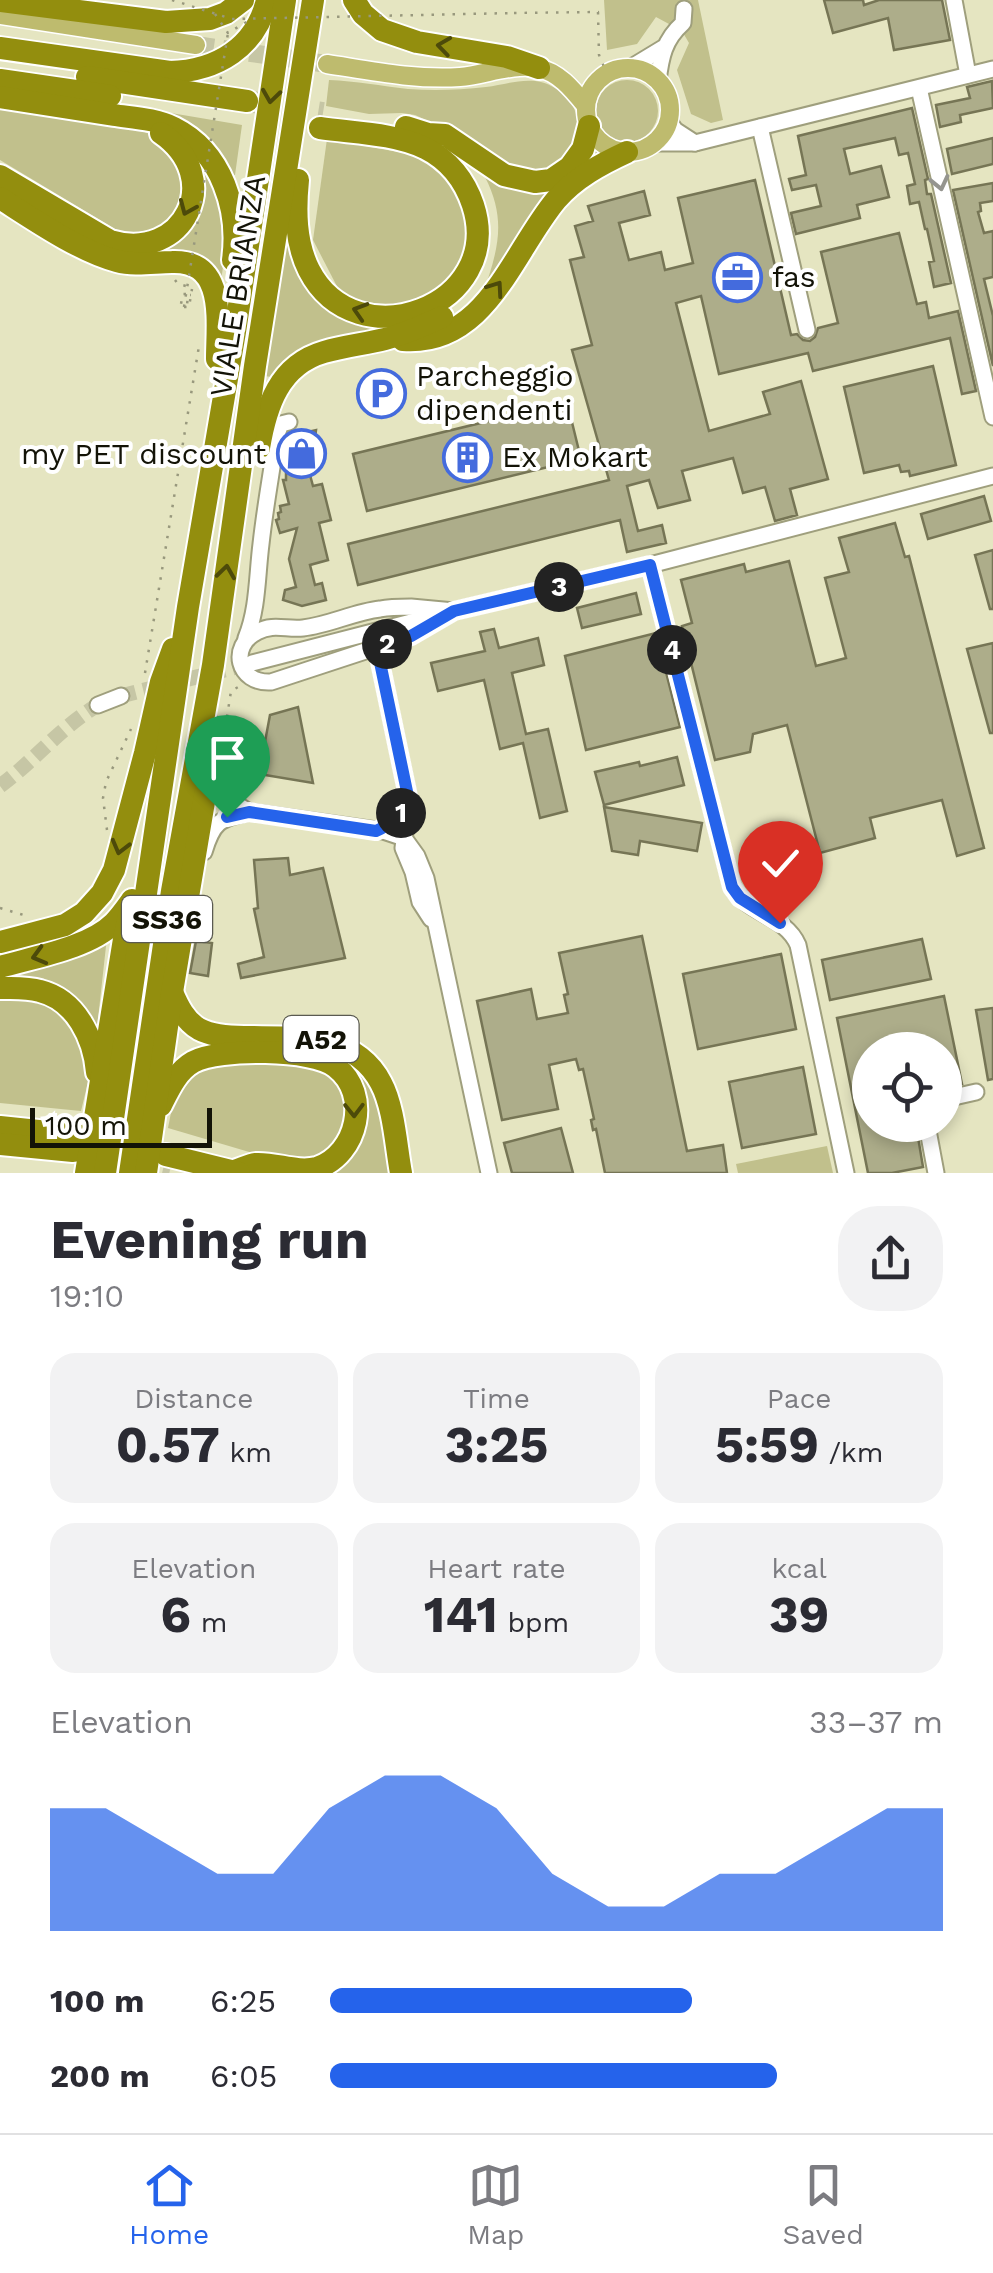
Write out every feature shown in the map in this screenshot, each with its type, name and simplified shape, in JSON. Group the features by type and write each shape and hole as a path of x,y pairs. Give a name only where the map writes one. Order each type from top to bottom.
{"highway":[{"path":"0,48 85,62 187,72 210,66 248,41 267,0"},
{"name":"VIALE BRIANZA","path":"105,1173 188,607 235,332 285,0"},
{"name":"VIALE BRIANZA","path":"130,1173 172,892 213,665 313,0"},
{"path":"354,0 382,30 417,42 492,54 549,72"},
{"path":"0,1 166,22 210,19 226,12 247,10"},
{"path":"0,64 246,108 0,80"},
{"path":"299,90 307,107 296,206 303,255 316,282 336,301 367,315 415,314 450,294 467,272 476,248 477,223 462,182 448,164 423,147 322,120 404,126 445,135 504,175 526,182 543,182 561,174 583,149 587,116"},
{"path":"0,97 156,121 186,135 211,160 224,184 233,215 234,249 213,384 217,428"},
{"path":"0,176 110,242 144,245 163,238 188,214 193,200 192,171 182,150 172,141 121,116"},
{"path":"240,480 257,461 268,404 282,379 297,365 321,352 384,339 444,316 481,275 491,246 490,215 482,188 462,158 428,134"},
{"path":"384,339 422,342 459,329 490,299 554,202 570,185 627,152"},
{"path":"0,198 100,256 137,264 185,262 200,268 217,298 217,359"},
{"path":"0,942 65,924 84,913 102,893 114,870 161,682 188,607"},
{"path":"152,1124 176,1077 189,1064 226,1053 306,1054 326,1060 340,1070 353,1091 354,1130 342,1151 317,1168 302,1171 257,1164 236,1172 166,1168 152,1124 216,725 213,665"},
{"path":"82,1135 147,814 168,754"},
{"path":"0,967 95,936 113,924 132,900"},
{"path":"0,988 44,991 77,1015 86,1030 96,1060 82,1135 86,1173"},
{"name":"A52","path":"172,992 189,1022 210,1034 322,1040 354,1053 376,1074 383,1087 402,1173"},
{"path":"0,1118 25,1129"},
{"path":"0,1127 82,1135"},
{"path":"0,1144 82,1135"}],"main road":[{"path":"0,15 196,44"},
{"path":"328,64 428,78 463,77 526,66 549,72 605,75 630,68 646,72 658,81 669,100 669,120 664,132 646,148 627,152 604,145 587,116 549,72"},
{"path":"587,116 591,90 605,75"}],"street":[{"path":"954,0 968,75"},
{"path":"658,81 663,48 674,31"},
{"path":"630,68 663,48"},
{"path":"654,144 695,143 993,68"},
{"path":"919,88 993,417"},
{"path":"669,120 695,143"},
{"path":"760,126 807,330"},
{"path":"288,422 281,424 277,434 256,598 240,654 251,680 272,682 377,648 411,636 454,611"},
{"path":"252,662 993,476"},
{"path":"650,565 732,887 740,898 786,927 798,945 846,1173"},
{"path":"256,598 259,617 278,626"},
{"path":"244,641 254,632 278,626 301,629 379,609 454,611"},
{"path":"377,648 409,801 404,843"},
{"path":"98,704 121,696"},
{"path":"216,725 221,740 220,785 231,802 249,812 383,831 404,843 422,867 489,1173"},
{"path":"376,831 393,822 409,801"},
{"path":"189,890 214,826 227,817 249,812"},
{"path":"962,1095 976,1092"},
{"path":"930,1142 936,1173"}],"path":[{"path":"172,0 232,19 247,10 598,12 605,75"},
{"path":"188,295 228,33 247,10"},
{"path":"214,13 228,33"},
{"path":"171,276 196,293"},
{"path":"184,306 192,287"},
{"path":"144,682 201,332"},
{"path":"108,842 103,798 106,782 132,727"},
{"path":"0,908 26,916"}],"shaded area":[{"path":"604,0 698,0 723,120 711,123 691,114 677,70 689,43 682,31 656,17 637,44 607,50"},
{"path":"329,80 437,90 521,81 547,84 572,105 578,142 553,170 525,176 415,115 369,114 326,106"},
{"path":"627,80 649,89 658,111 649,133 627,142 605,133 596,111 605,89"},
{"path":"0,108 137,129 155,136 179,163 183,198 170,221 144,233 128,234 0,160"},
{"path":"165,112 242,125 235,175 230,175 190,126"},
{"path":"327,139 426,157 459,189 470,242 449,286 405,308 343,298 313,240"},
{"path":"593,147 603,155 482,297 498,237 496,208 485,177 488,173 518,189"},
{"path":"195,155 214,174 226,246 221,281 99,244 172,239"},
{"path":"287,242 293,243 319,295 419,318 296,353 272,377 264,376"},
{"path":"107,937 97,1028 78,1002 57,987 32,980 0,978"},
{"path":"9,995 60,1011 77,1032 89,1078 81,1111 0,1103 0,996"},
{"path":"337,1051 373,1082 394,1173 326,1173 362,1125"},
{"path":"311,1062 342,1085 350,1119 324,1158 287,1163 168,1128 176,1087 206,1063"},
{"path":"827,1146 833,1173 738,1173 736,1164"}],"building":[{"path":"824,0 863,0 864,5 879,0 942,0 950,40 894,50 888,18 833,33"},
{"path":"992,81 993,108 960,115 961,122 940,127 936,105 970,98 967,87"},
{"path":"912,108 928,179 927,194 931,194 951,283 934,287 929,262 934,261 927,229 919,202 910,204 907,186 915,184 908,153 899,155 895,138 844,149 850,174 881,166 889,197 857,205 860,218 796,234 791,213 821,206 816,185 792,190 789,179 806,175 798,136"},
{"path":"993,138 993,164 952,174 947,149"},
{"path":"755,180 791,335 810,341 818,328 838,323 821,252 899,233 917,304 926,302 929,318 958,311 976,391 962,394 950,338 813,371 808,353 719,374 701,296 676,303 709,431 770,414 763,392 801,381 828,479 790,489 797,515 775,521 765,487 743,493 733,458 682,471 690,500 658,508 649,480 627,486 638,531 662,525 666,543 627,552 620,520 358,585 348,544 609,480 572,350 592,345 570,260 584,257 575,226 593,221 588,206 644,191 650,215 619,223 629,260 661,252 665,270 693,263 678,198"},
{"path":"993,183 993,201 980,203 978,212 984,233 993,231 993,277 984,279 993,316 993,366 953,190"},
{"path":"933,366 956,465 910,476 909,471 901,472 899,465 864,473 844,387"},
{"name":"Ex Mokart","path":"567,402 581,459 367,511 353,454"},
{"path":"316,430 310,475 313,486 322,484 331,520 319,523 328,560 310,565 315,585 322,583 326,600 302,606 283,600 285,590 296,587 289,559 297,528 280,533 276,520 280,506 289,504 283,480 292,445 290,436"},
{"path":"984,496 991,521 928,539 921,514"},
{"path":"895,523 905,557 909,556 984,848 957,856 942,800 870,818 875,838 820,853 787,725 753,734 750,752 715,760 682,626 692,623 681,580 744,564 746,572 789,561 816,666 846,658 825,578 849,572 839,538"},
{"path":"993,550 993,609 990,609 975,555"},
{"path":"636,593 641,614 582,628 577,608"},
{"path":"494,629 499,648 538,638 544,665 512,673 526,734 548,729 567,811 540,818 523,743 500,749 484,680 438,691 431,663 485,651 480,632"},
{"path":"656,633 680,727 586,750 565,656"},
{"path":"993,643 993,733 990,733 967,649"},
{"path":"298,707 313,783 259,774 270,715"},
{"path":"677,757 684,785 604,805 595,772"},
{"path":"604,807 702,823 697,851 640,841 638,855 612,851"},
{"path":"288,858 290,875 323,868 345,958 241,978 238,964 264,957 254,909 258,908 254,860"},
{"path":"642,936 687,1151 723,1145 727,1173 605,1173 583,1069 579,1070 576,1059 549,1065 558,1109 502,1120 477,1001 531,989 537,1019 568,1013 559,953"},
{"path":"922,939 931,979 830,1000 822,960"},
{"path":"196,941 212,943 208,976 190,973"},
{"path":"781,954 796,1029 698,1049 683,974"},
{"path":"944,996 951,1032 852,1032 852,1093 837,1018"},
{"path":"993,1008 993,1079 988,1080 976,1010"},
{"path":"803,1067 816,1134 742,1148 729,1082"},
{"path":"561,1128 573,1173 512,1173 504,1143"},
{"path":"862,1142 919,1142 923,1167 868,1173"}],"tunnel":[{"path":"196,45 327,64"},
{"path":"253,102 323,113"},
{"path":"121,696 252,663"},
{"path":"0,786 98,705"},
{"path":"131,1161 170,1170"}],"place":[{"name":"fas","path":"737,277"},
{"name":"Parcheggio dipendenti","path":"381,393"},
{"name":"my PET discount","path":"301,454"},
{"name":"Ex Mokart","path":"467,457"}],"route":[{"path":"227,817 249,812 376,831 386,826 409,801 377,648 411,636 454,611 650,565 732,887 740,898 780,923"}]}
